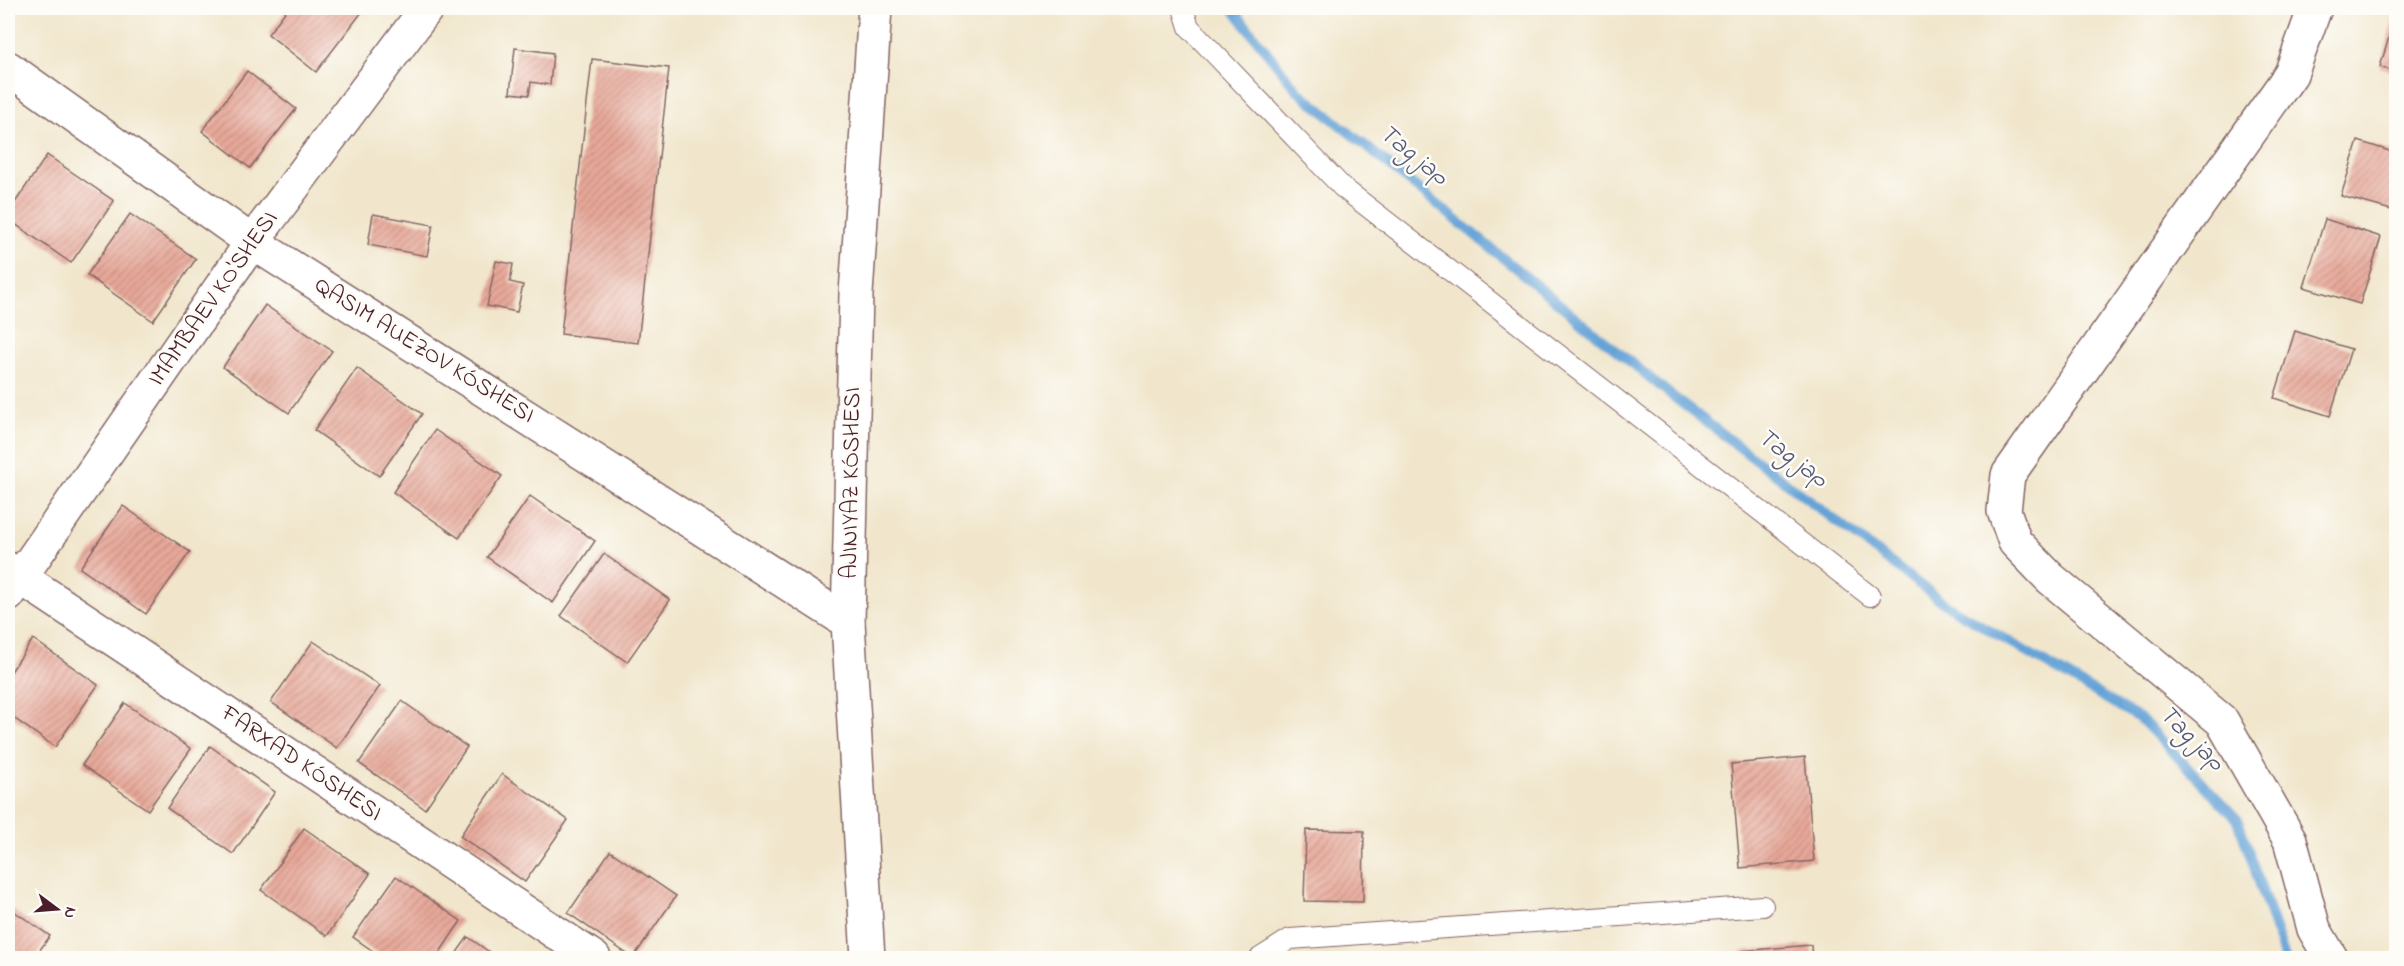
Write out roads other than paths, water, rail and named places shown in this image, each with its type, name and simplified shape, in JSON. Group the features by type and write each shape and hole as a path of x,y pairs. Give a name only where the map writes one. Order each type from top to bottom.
{"street":[{"name":"IMAMBAEV KO'SHESI","path":"12,580 252,242 427,8"},
{"name":"AJINIYAZ KÓSHESI","path":"868,958 848,622 856,294 875,8"},
{"path":"2315,8 2291,74 2008,475 2004,511 2015,542 2050,578 2222,722 2290,840 2314,929 2331,958"},
{"path":"8,68 252,242 848,622"},
{"name":"FARXAD KÓSHESI","path":"12,580 594,958"}],"lane":[{"path":"1183,8 1189,27 1342,187 1870,596"},
{"path":"1260,958 1290,939 1764,906"}],"waterway":[{"name":"Tag jap","path":"1232,8 1297,90 1671,395 1945,604 2142,720 2238,820 2285,958"}]}
